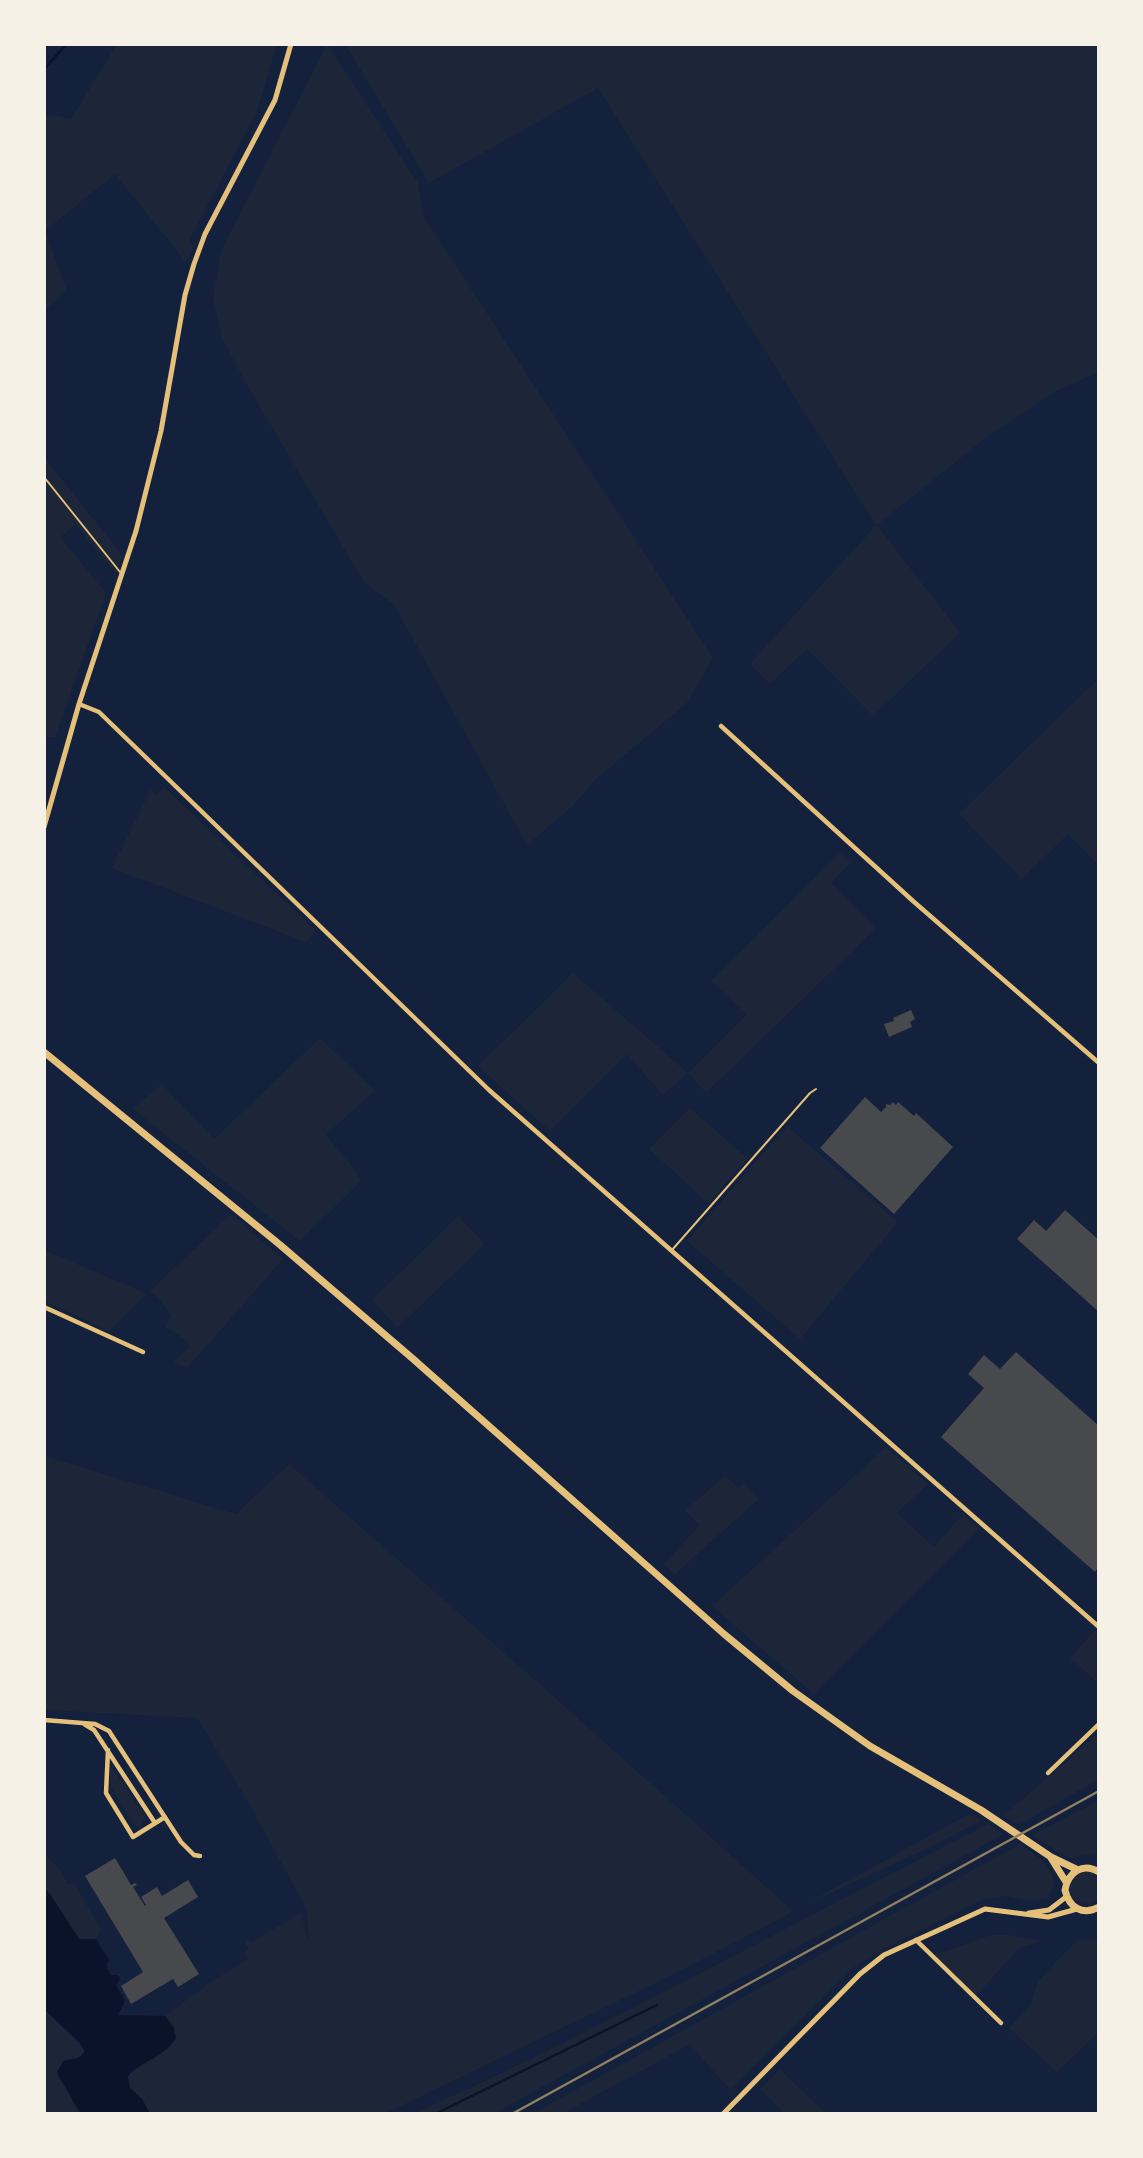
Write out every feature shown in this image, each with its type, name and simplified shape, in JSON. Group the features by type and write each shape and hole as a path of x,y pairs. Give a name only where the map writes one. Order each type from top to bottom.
{"main road":[{"path":"44,1052 279,1244 422,1366 758,1664 870,1746 981,1810 1051,1857 1077,1870 1098,1870"},
{"path":"1051,1857 1066,1882 1066,1897 1071,1905 1090,1911 1098,1909"},
{"path":"1066,1882 1077,1870"}],"street":[{"path":"44,827 79,704 136,531 161,431 185,295 194,264 205,233 266,121 283,79 291,44"},
{"path":"79,704 99,712 489,1090 1099,1627"},
{"path":"721,726 913,901 1099,1063"},
{"path":"44,1307 143,1352"},
{"path":"44,1720 103,1726 109,1731 186,1850 200,1856"},
{"path":"80,1723 94,1730 155,1823"},
{"path":"1048,1773 1099,1724"},
{"path":"108,1750 106,1793 133,1837 164,1817"},
{"path":"1024,1913 1049,1910 1066,1897"},
{"path":"723,2114 865,1969 884,1955 985,1909 1048,1917 1077,1909"},
{"path":"916,1940 1002,2023"}],"lane":[{"path":"44,477 123,575"},
{"path":"671,1251 816,1089"}],"shaded area":[{"path":"117,44 277,44 257,111 189,241 194,248 186,262 115,174 45,231 67,291 44,312 44,116 71,119"},
{"path":"327,44 418,183 423,216 713,658 687,703 595,780 573,806 527,845 394,605 364,582 222,338 213,297 221,251"},
{"path":"345,44 1099,44 1099,372 1058,390 983,440 877,525 960,633 873,716 807,649 770,684 750,664 876,525 598,88 429,183"},
{"path":"44,457 123,556 116,574 76,525 60,537 106,593 55,737 44,737"},
{"path":"1099,678 1099,866 1068,834 1022,879 959,814"},
{"path":"164,787 316,931 306,942 112,868 151,789 156,795"},
{"path":"840,853 850,863 831,883 876,928 706,1093 688,1073 747,1014 711,981"},
{"path":"573,973 688,1073 663,1095 627,1054 550,1131 478,1066"},
{"path":"320,1038 375,1090 326,1135 361,1181 300,1241 133,1109 162,1084 214,1139"},
{"path":"690,1108 748,1159 708,1203 649,1149"},
{"path":"787,1126 898,1222 800,1339 687,1241"},
{"path":"231,1214 283,1259 187,1368 173,1362 189,1348 189,1344 166,1327 171,1316 162,1302 150,1291"},
{"path":"458,1216 485,1244 397,1328 372,1300"},
{"path":"44,1250 147,1294 109,1331 44,1301"},
{"path":"886,1447 928,1484 897,1513 934,1547 963,1514 979,1529 814,1694 712,1606"},
{"path":"44,1456 236,1514 289,1464 543,1687 791,1909 791,1913 672,1975 384,2114 150,2114 142,2098 130,2088 128,2076 171,2045 173,2028 165,2016 212,1981 248,1959 244,1953 249,1949 245,1942 252,1942 301,1913 309,1942 307,1910 247,1800 197,1718 44,1710"},
{"path":"725,1475 738,1488 744,1483 759,1499 675,1574 664,1564 700,1525 685,1511"},
{"path":"1095,1630 1099,1634 1099,1684 1070,1658"},
{"path":"1099,1733 1099,1779 1019,1825 1003,1816"},
{"path":"112,1767 145,1817 139,1827 134,1824 111,1787"},
{"path":"1099,1800 1099,1853 1070,1858 1033,1835"},
{"path":"969,1814 982,1820 802,1906"},
{"path":"988,1824 1004,1834 493,2114 414,2114 631,2009"},
{"path":"1020,1844 1035,1854 1052,1874 1052,1890 1047,1898 1029,1901 1007,1896 984,1899 881,1950 853,1968 730,2090 690,2044 562,2114 532,2114"},
{"path":"44,1854 62,1872 67,1884 74,1883 101,1929 96,1939 79,1939 44,1888"},
{"path":"1086,1872 1098,1876 1102,1888 1098,1900 1086,1904 1074,1900 1070,1888 1074,1876"},
{"path":"44,1888 79,1939 96,1939 109,1960 106,1965 111,1975 118,1975 120,1978 116,1985 125,2001 118,2015 165,2016 174,2028 176,2038 171,2044 128,2076 130,2088 142,2099 150,2114 81,2114 59,2077 57,2072 63,2061 78,2058 85,2052 80,2043 44,2009"},
{"path":"991,1935 1009,1935 1042,1941 1019,1948 976,1996 935,1955"},
{"path":"1077,1940 1099,1940 1099,2032 1057,2072 1009,2028 1031,2004 1038,1981"},
{"path":"44,2009 84,2049 81,2056 66,2060 70,2098 81,2114 44,2114"},
{"path":"780,2069 826,2114 785,2114 760,2089"}],"building":[{"path":"911,1010 915,1019 910,1022 912,1027 889,1037 884,1024"},
{"path":"865,1097 881,1112 886,1104 893,1102 896,1105 898,1102 914,1116 916,1113 953,1147 894,1214 820,1148"},
{"path":"1065,1210 1099,1240 1099,1312 1017,1239 1034,1220 1046,1231"},
{"path":"1016,1352 1099,1426 1099,1566 1095,1572 941,1437 984,1388 968,1374 984,1355 1000,1369"},
{"path":"115,1858 131,1885 137,1885 133,1887 145,1906 141,1897 157,1887 162,1896 188,1880 198,1897 164,1918 199,1974 178,1987 173,1979 131,2004 121,1986 143,1972 85,1876"}],"waterway":[{"path":"44,69 67,44"},
{"path":"435,2114 657,2005"}],"railway":[{"path":"512,2114 1099,1791"}]}
